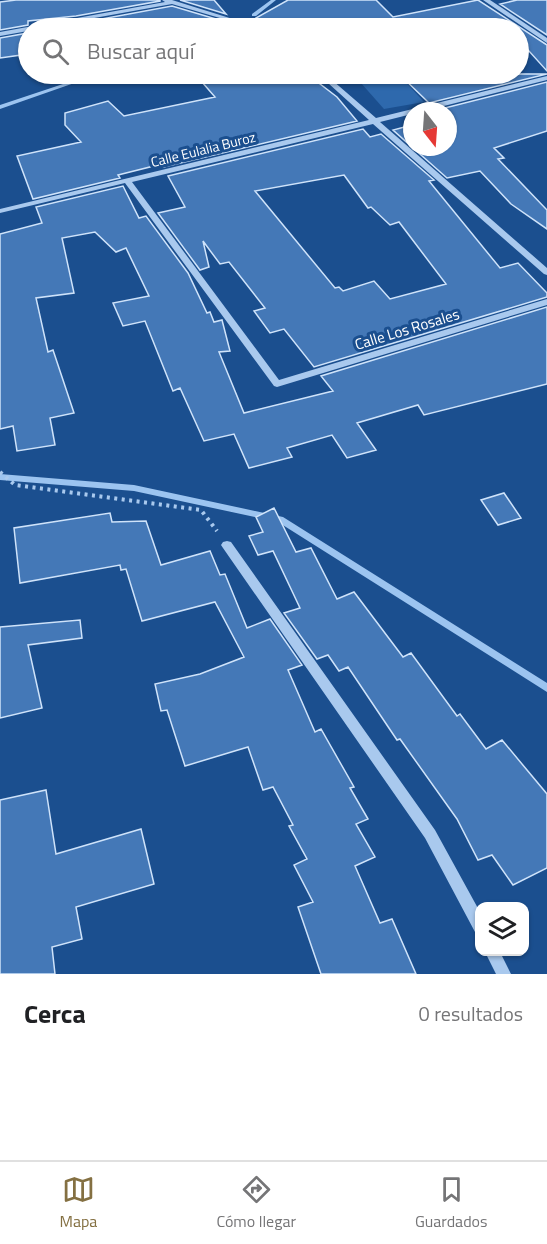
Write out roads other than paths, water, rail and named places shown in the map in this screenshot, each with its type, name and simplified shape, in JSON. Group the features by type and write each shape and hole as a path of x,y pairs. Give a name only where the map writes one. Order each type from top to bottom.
{"street":[{"path":"486,0 513,18"},
{"path":"86,18 167,2 224,18"},
{"path":"529,29 547,41"},
{"path":"0,34 18,31"},
{"name":"Calle Eulalia Buroz","path":"529,82 547,78"},
{"path":"333,84 547,272"},
{"name":"Calle Eulalia Buroz","path":"450,102 523,84"},
{"name":"Calle Eulalia Buroz","path":"0,211 403,114"},
{"name":"Calle Los Rosales","path":"127,181 276,384 547,302"},
{"path":"227,545 430,834 475,918"},
{"path":"495,956 504,974"}],"waterway":[{"path":"254,15 274,0"},
{"path":"0,107 68,84"},
{"path":"0,477 134,488 280,519 547,688"}]}
